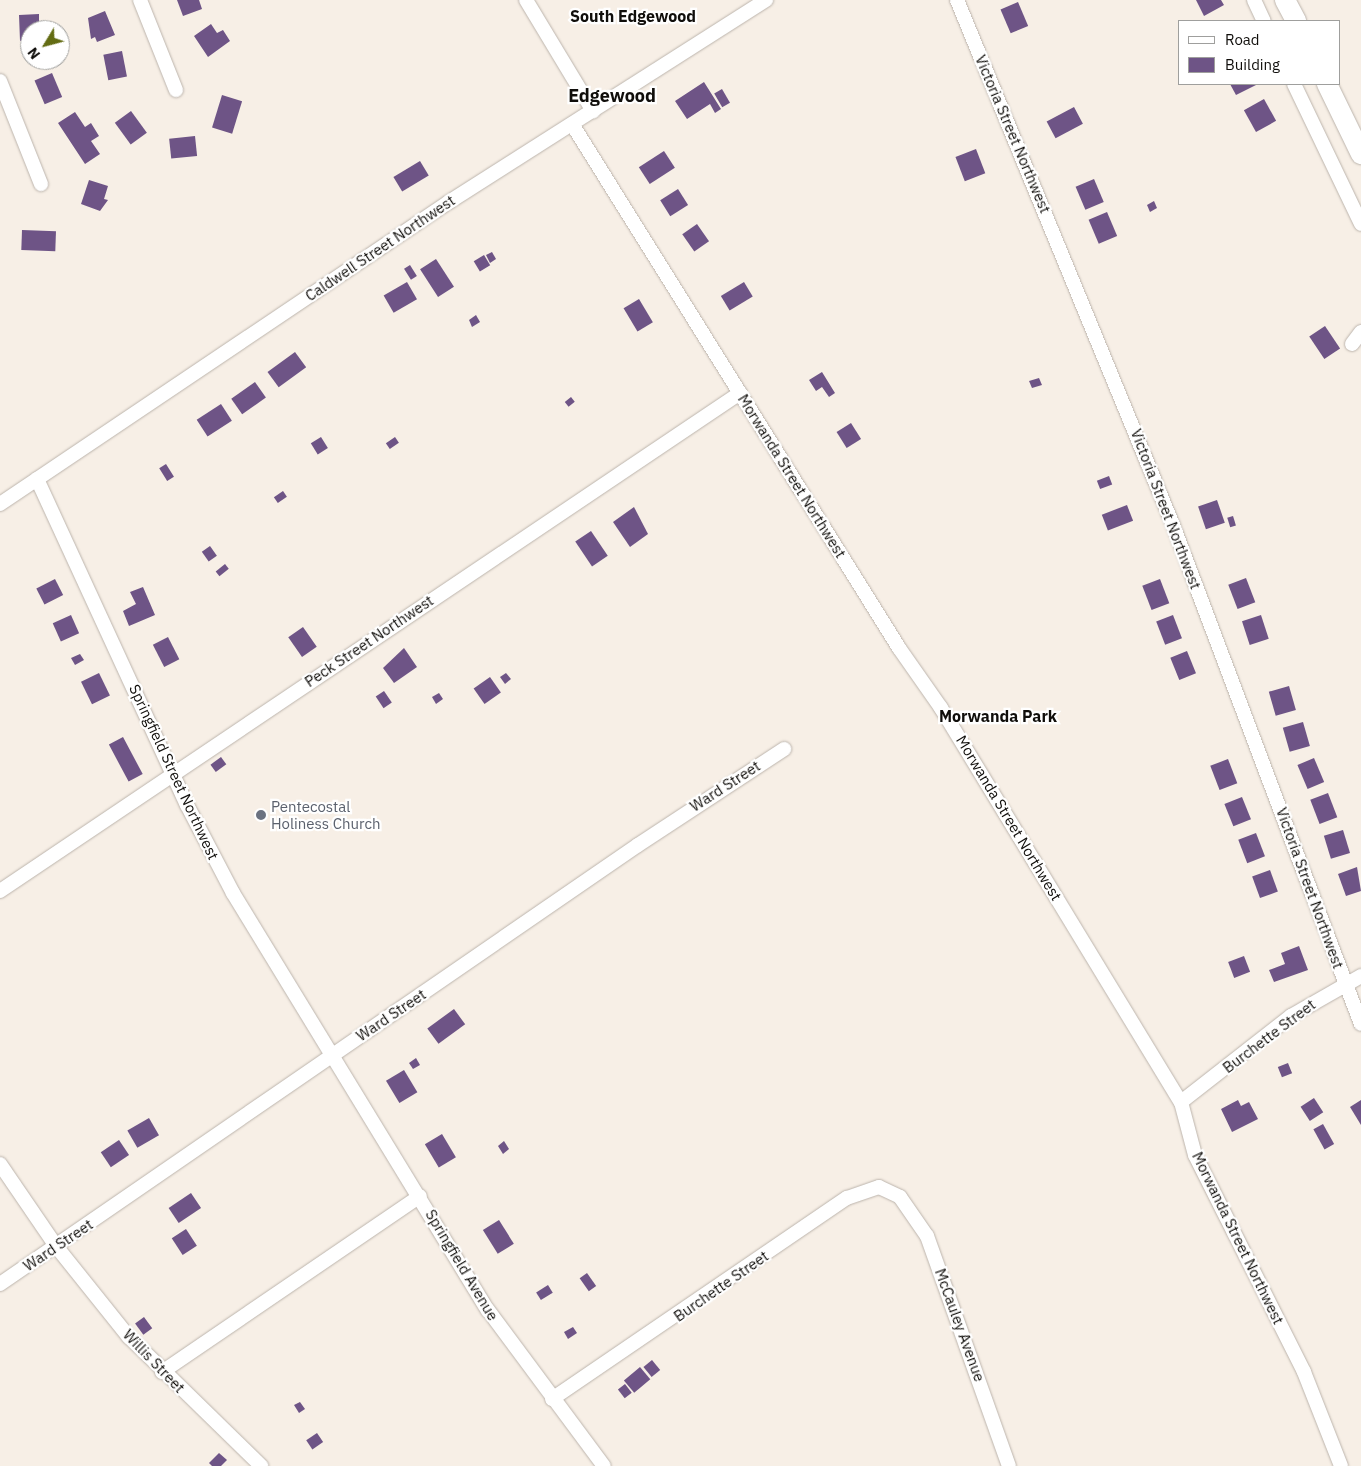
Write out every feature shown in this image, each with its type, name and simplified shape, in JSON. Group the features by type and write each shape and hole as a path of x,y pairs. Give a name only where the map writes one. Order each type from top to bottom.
{"street":[{"path":"140,0 176,90"},
{"path":"526,0 593,111"},
{"name":"Caldwell Street Northwest","path":"0,504 449,202 766,0"},
{"name":"Victoria Street Northwest","path":"957,0 1173,525 1361,1024"},
{"path":"1254,0 1264,20"},
{"path":"1285,0 1295,20"},
{"path":"0,81 41,184"},
{"path":"1294,85 1361,224"},
{"path":"1327,85 1361,154"},
{"name":"Morwanda Street Northwest","path":"572,124 899,648 942,708 1181,1102 1195,1155 1304,1372 1340,1466"},
{"path":"1352,344 1361,332"},
{"name":"Peck Street Northwest","path":"0,891 172,772 740,394"},
{"name":"Springfield Street Northwest","path":"37,479 172,772 234,893 332,1055"},
{"name":"Ward Street","path":"0,1284 332,1055 784,749"},
{"name":"Burchette Street","path":"1181,1102 1291,1016 1344,983 1361,976"},
{"name":"Springfield Avenue","path":"332,1055 488,1310 552,1399 604,1466"},
{"name":"Willis Street","path":"0,1164 56,1246 162,1372 261,1466"},
{"name":"Burchette Street","path":"552,1399 847,1198 871,1188 894,1193"},
{"name":"McCauley Avenue","path":"894,1193 907,1204 935,1255 1010,1466"},
{"path":"162,1372 420,1196"}],"building":[{"path":"177,0 199,0 202,9 183,16"},
{"path":"1196,0 1221,0 1224,5 1204,16"},
{"path":"1018,2 1028,26 1011,33 1001,9"},
{"path":"105,11 115,35 97,42 95,37 91,39 88,18"},
{"path":"39,14 39,20 20,20 20,41 19,15"},
{"path":"211,24 217,33 223,30 230,41 208,57 194,36"},
{"path":"122,51 127,77 108,80 103,55"},
{"path":"52,73 62,97 45,104 35,80"},
{"path":"704,82 721,109 715,113 710,104 687,119 675,101"},
{"path":"1231,85 1256,85 1236,95"},
{"path":"722,89 730,103 722,107 714,94"},
{"path":"222,95 242,101 232,134 212,128"},
{"path":"1264,99 1276,121 1256,132 1244,110"},
{"path":"1074,107 1083,124 1056,138 1047,122"},
{"path":"131,111 147,133 131,145 115,123"},
{"path":"75,112 85,127 91,123 99,136 91,141 100,154 85,164 58,123"},
{"path":"195,136 197,156 171,159 169,139"},
{"path":"976,149 985,173 965,181 955,157"},
{"path":"664,151 675,168 650,184 639,167"},
{"path":"420,161 429,176 402,192 393,177"},
{"path":"1094,179 1104,202 1085,210 1076,187"},
{"path":"89,180 108,186 104,199 108,200 100,211 81,204"},
{"path":"678,189 688,205 670,216 660,200"},
{"path":"1154,201 1157,208 1150,212 1147,205"},
{"path":"1107,212 1117,236 1099,244 1089,220"},
{"path":"697,224 709,241 694,252 682,234"},
{"path":"22,230 56,231 55,251 21,250"},
{"path":"492,252 496,259 490,263 486,255"},
{"path":"484,255 490,265 480,271 474,261"},
{"path":"436,259 454,287 438,297 420,269"},
{"path":"410,265 417,276 411,280 404,269"},
{"path":"407,282 417,299 394,313 384,296"},
{"path":"744,282 753,297 730,310 721,296"},
{"path":"639,299 653,322 637,331 624,308"},
{"path":"476,315 480,322 472,327 469,320"},
{"path":"1325,326 1340,348 1324,359 1309,337"},
{"path":"295,352 306,367 279,387 267,372"},
{"path":"822,372 835,393 829,397 822,387 816,391 809,380"},
{"path":"1039,378 1042,385 1032,388 1029,381"},
{"path":"255,382 266,398 242,414 231,399"},
{"path":"571,397 575,402 569,407 565,402"},
{"path":"221,404 232,421 208,437 197,420"},
{"path":"851,423 861,439 847,448 837,432"},
{"path":"321,437 328,448 318,454 311,443"},
{"path":"395,437 399,443 390,449 386,443"},
{"path":"166,464 174,477 167,481 159,468"},
{"path":"1109,476 1112,484 1100,489 1097,481"},
{"path":"283,491 287,497 278,503 274,497"},
{"path":"1217,500 1225,523 1206,529 1198,507"},
{"path":"1127,505 1133,521 1108,531 1102,515"},
{"path":"634,507 648,534 630,547 613,522"},
{"path":"1233,516 1236,526 1230,527 1227,518"},
{"path":"591,531 608,556 592,566 575,542"},
{"path":"210,546 217,556 209,562 202,552"},
{"path":"225,564 229,569 219,576 216,572"},
{"path":"1246,578 1255,602 1238,609 1228,585"},
{"path":"55,579 63,595 44,605 36,589"},
{"path":"1160,579 1169,603 1152,610 1142,586"},
{"path":"143,587 155,615 129,626 123,611 136,604 130,592"},
{"path":"71,615 79,633 61,641 53,623"},
{"path":"1173,615 1182,638 1165,645 1156,621"},
{"path":"1261,615 1269,639 1250,645 1242,621"},
{"path":"303,627 317,647 302,657 288,637"},
{"path":"168,637 179,659 164,667 153,645"},
{"path":"404,648 417,667 394,683 383,668"},
{"path":"1187,651 1196,673 1179,680 1170,658"},
{"path":"80,654 84,660 75,665 71,658"},
{"path":"99,673 110,695 92,704 81,682"},
{"path":"506,673 511,679 505,684 500,677"},
{"path":"490,677 501,693 485,704 474,688"},
{"path":"1289,686 1296,710 1276,716 1269,692"},
{"path":"384,691 392,703 384,708 376,697"},
{"path":"439,693 443,699 436,704 432,697"},
{"path":"1303,722 1310,746 1290,752 1283,728"},
{"path":"123,737 143,774 129,782 109,745"},
{"path":"221,757 226,764 216,772 210,765"},
{"path":"1314,758 1324,782 1308,789 1297,765"},
{"path":"1228,759 1237,783 1220,790 1210,766"},
{"path":"1328,793 1337,817 1320,824 1310,800"},
{"path":"1242,797 1251,819 1233,826 1224,804"},
{"path":"1343,830 1350,853 1331,859 1324,836"},
{"path":"1256,833 1265,856 1247,863 1238,840"},
{"path":"1357,867 1361,891 1346,896 1338,874"},
{"path":"1270,870 1278,892 1260,898 1252,876"},
{"path":"1299,946 1308,970 1274,982 1269,970 1285,964 1281,953"},
{"path":"1244,956 1250,972 1234,978 1228,962"},
{"path":"454,1009 465,1024 438,1044 427,1028"},
{"path":"416,1058 420,1065 413,1069 409,1063"},
{"path":"1288,1063 1292,1073 1282,1077 1278,1067"},
{"path":"404,1070 417,1092 399,1103 386,1081"},
{"path":"1314,1098 1323,1112 1310,1121 1301,1107"},
{"path":"1238,1100 1241,1106 1249,1102 1258,1119 1232,1132 1221,1109"},
{"path":"1361,1100 1361,1125 1350,1107"},
{"path":"149,1118 159,1135 137,1148 127,1130"},
{"path":"1323,1124 1334,1144 1325,1149 1313,1129"},
{"path":"442,1134 456,1157 439,1167 425,1144"},
{"path":"119,1140 129,1155 111,1167 101,1152"},
{"path":"504,1141 509,1149 503,1154 498,1146"},
{"path":"191,1193 201,1208 179,1223 169,1208"},
{"path":"499,1220 514,1244 498,1254 483,1230"},
{"path":"186,1229 197,1246 183,1255 172,1238"},
{"path":"587,1273 596,1286 589,1291 580,1278"},
{"path":"548,1285 553,1293 541,1300 536,1292"},
{"path":"144,1317 152,1328 143,1335 135,1323"},
{"path":"573,1327 577,1333 568,1339 564,1332"},
{"path":"652,1360 660,1370 652,1377 643,1367"},
{"path":"640,1367 650,1379 634,1393 624,1380"},
{"path":"625,1384 632,1393 625,1398 618,1390"},
{"path":"300,1402 305,1409 299,1413 294,1405"},
{"path":"317,1433 323,1442 312,1449 306,1440"},
{"path":"219,1453 227,1460 221,1466 212,1466 209,1463"}],"place":[{"name":"Pentecostal Holiness Church","path":"261,815"}],"district":[{"name":"South Edgewood","path":"633,16"},
{"name":"Edgewood","path":"612,96"},
{"name":"Morwanda Park","path":"998,716"}]}
